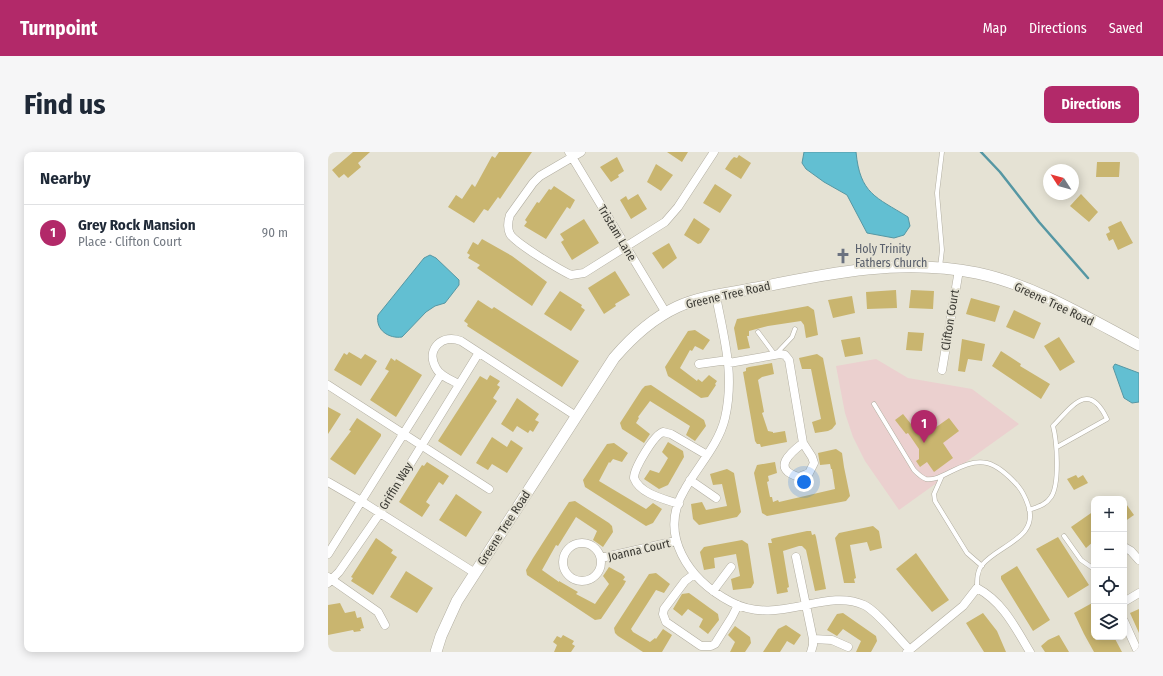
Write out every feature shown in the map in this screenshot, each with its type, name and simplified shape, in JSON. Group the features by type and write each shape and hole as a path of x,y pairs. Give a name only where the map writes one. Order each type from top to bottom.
{"street":[{"path":"581,152 570,155 533,183 510,215 508,228 514,239 570,275 584,273 656,229 672,216 714,152"},
{"name":"Tristam Lane","path":"570,155 666,313"},
{"name":"Greene Tree Road","path":"436,652 448,618 475,573 614,358 643,328 666,313 687,304 716,296 859,268 906,266 940,268 977,274 1018,286 1062,306 1139,345"},
{"name":"Clifton Court","path":"942,370 958,270"},
{"path":"716,296 728,361 730,390 720,432 707,456 690,480 679,504 675,525 676,541 683,558 693,574 713,591 738,605 763,611 841,600 865,605 908,650 963,606 976,588 992,597 1004,609 1030,652"},
{"path":"459,384 441,374 436,369 433,358 436,346 442,341 455,338 576,416"},
{"name":"Griffin Way","path":"329,580 349,558 380,513 478,354"},
{"path":"700,364 785,355 789,360 803,443"},
{"name":"Griffin Way","path":"328,554 441,374"},
{"path":"328,385 490,489"},
{"path":"679,504 655,496 638,485 634,478 636,468 658,435 663,432 671,434 707,456"},
{"path":"690,480 716,498"},
{"path":"328,482 361,501 475,573"},
{"name":"Joanna Court","path":"601,558 676,541"},
{"name":"Joanna Court","path":"578,543 592,545 598,551 601,558 601,566 596,574 588,580 578,580 567,573 563,564 565,554 570,548 578,543"},
{"path":"1127,548 1132,551 1139,560"},
{"path":"796,557 814,645 811,652"},
{"path":"713,591 730,567"},
{"path":"693,574 685,581 664,609 663,614 666,622 701,646 711,646 715,644 738,605"},
{"path":"329,580 378,612 385,625"},
{"path":"1127,600 1139,593"},
{"path":"1127,628 1138,652"},
{"path":"813,639 832,640 848,647"}],"lane":[{"path":"940,268 942,250 937,193 942,152"},
{"path":"758,332 775,355 792,338 795,329"},
{"path":"1029,510 1045,503 1051,497 1056,472 1057,447 1053,426 1074,404 1086,398 1091,399 1102,410 1107,419 1057,447"},
{"path":"874,404 914,470 926,479 943,475 957,467 974,463 988,463 1001,470 1012,479 1020,489 1029,510 1029,525 1016,540 990,558 982,566 978,575 976,588"},
{"path":"943,475 934,494 935,501 967,554 982,566"},
{"path":"1064,536 1081,560 1093,568"}],"shaded area":[{"path":"876,359 908,378 972,389 1019,424 899,510 865,461 853,437 845,413 836,366"}],"water":[{"path":"804,152 856,152 861,177 866,186 879,199 908,217 910,226 904,235 894,238 867,233 847,195 824,182 806,169 802,163"},
{"path":"430,255 436,258 459,280 459,285 445,303 435,306 426,312 402,337 392,337 381,329 378,315 424,258"},
{"path":"1115,364 1139,373 1139,402 1132,403 1124,398 1113,367"}],"building":[{"path":"353,152 370,152 358,163 361,167 348,178 344,174 339,178 332,170"},
{"path":"499,152 532,152 500,199 498,197 488,211 484,209 474,223 448,207 456,195 462,199 472,184 475,187 492,156 495,158"},
{"path":"667,152 688,152 682,162"},
{"path":"739,155 751,163 741,179 725,169 734,157 737,158"},
{"path":"617,157 624,171 618,175 619,177 611,182 600,167"},
{"path":"1097,162 1120,162 1119,177 1096,177"},
{"path":"656,164 673,175 661,191 647,182"},
{"path":"715,184 732,195 720,213 703,203"},
{"path":"554,186 575,200 570,209 567,207 546,239 524,226 527,222 525,220 537,202 539,203 549,189 551,190"},
{"path":"638,194 647,209 631,219 620,200 626,196 628,200"},
{"path":"1081,194 1098,212 1089,222 1070,206 1076,200 1079,200 1079,196"},
{"path":"694,218 710,229 701,243 698,244 684,235"},
{"path":"584,219 599,243 572,260 561,242 564,240 560,234"},
{"path":"1121,221 1133,243 1118,250 1113,239 1109,241 1106,234 1110,232 1108,227"},
{"path":"482,239 512,256 547,282 532,306 477,268 480,265 468,258 470,255 467,253 473,242 478,245"},
{"path":"669,243 677,258 663,269 652,253"},
{"path":"615,271 630,295 615,304 616,306 604,314 588,288"},
{"path":"896,290 897,308 867,309 866,292"},
{"path":"911,290 934,291 933,309 909,308"},
{"path":"560,291 582,305 581,307 585,310 571,331 544,314"},
{"path":"852,296 855,313 833,318 828,300"},
{"path":"971,298 1000,306 995,322 966,314"},
{"path":"478,300 492,309 494,307 579,361 562,387 467,326 468,324 464,321"},
{"path":"808,306 814,310 818,335 806,338 804,325 801,321 768,326 749,331 749,336 747,336 750,348 738,350 734,328 737,319"},
{"path":"1014,310 1041,323 1034,339 1006,327"},
{"path":"695,330 710,340 703,350 695,346 692,351 690,350 680,368 697,381 698,379 702,382 709,375 717,381 708,397 701,398 668,376 665,367 688,331"},
{"path":"908,332 924,333 922,351 906,350"},
{"path":"860,337 863,354 845,357 841,340"},
{"path":"1059,337 1075,362 1060,371 1044,346"},
{"path":"962,339 985,344 982,361 968,359 965,372 958,371"},
{"path":"1001,351 1021,364 1020,366 1050,384 1041,399 992,366"},
{"path":"349,352 361,359 365,354 377,361 361,386 334,370 344,353 347,355"},
{"path":"817,354 823,358 836,424 828,431 815,433 812,422 821,419 811,369 802,369 799,358"},
{"path":"391,358 395,361 396,359 422,375 396,417 370,400 389,371 385,369"},
{"path":"772,363 774,374 762,377 758,380 764,412 762,413 768,431 773,433 785,431 787,442 761,447 760,444 757,444 755,441 743,372 749,367"},
{"path":"490,375 500,381 497,385 500,387 493,398 497,401 461,456 438,441 480,376 487,380"},
{"path":"651,385 704,420 706,426 695,441 686,435 690,426 650,401 638,417 639,418 636,423 650,434 644,443 622,429 620,423 642,389 645,386"},
{"path":"517,398 539,414 535,420 539,422 533,432 530,430 528,433 517,426 513,432 501,424"},
{"path":"328,407 341,414 328,434"},
{"path":"903,414 911,424 915,421 924,434 931,428 932,430 949,418 959,431 943,443 953,458 934,472 927,462 920,467 916,461 919,459 919,449 908,433 906,434 895,420"},
{"path":"357,418 381,434 381,436 355,475 330,459 351,431 349,430"},
{"path":"492,437 507,447 511,440 523,448 507,473 492,464 488,470 476,463"},
{"path":"668,442 683,451 684,457 668,485 659,489 644,479 650,470 659,473 668,458 662,452"},
{"path":"614,443 628,453 622,462 613,459 610,463 609,462 599,481 646,509 653,503 662,509 653,523 646,526 585,487 583,480 607,444"},
{"path":"836,449 842,453 850,496 846,501 767,516 762,513 754,473 757,465 775,462 777,473 768,476 769,481 767,482 770,497 772,497 773,502 778,500 779,502 835,489 830,464 820,465 818,453"},
{"path":"427,462 449,476 443,485 439,482 426,502 430,505 422,517 399,502 422,465 424,466"},
{"path":"727,469 734,473 741,512 737,517 699,525 693,519 691,504 702,502 706,510 727,506 722,484 713,485 710,474"},
{"path":"1076,475 1078,478 1083,475 1088,483 1074,490 1067,479"},
{"path":"456,494 482,512 466,537 439,520"},
{"path":"575,501 609,523 612,526 613,532 603,547 593,540 597,531 576,517 558,546 556,545 542,570 559,582 578,592 576,594 595,604 609,584 603,576 609,567 622,574 625,577 623,580 626,581 601,619 595,620 527,575 526,570 569,502"},
{"path":"1127,505 1134,515 1127,520"},
{"path":"1091,513 1091,544 1086,548 1071,527"},
{"path":"873,526 879,531 882,548 870,551 867,542 850,545 856,578 854,579 855,583 844,583 835,538 839,533"},
{"path":"811,531 812,535 815,534 816,537 826,589 815,591 806,550 802,546 799,546 783,551 789,587 787,588 788,592 777,594 768,543 772,543 771,539 774,538"},
{"path":"1058,537 1089,585 1068,598 1036,549"},
{"path":"376,538 393,550 391,553 397,557 373,595 351,581 353,578 351,577"},
{"path":"742,540 748,544 754,583 751,588 733,590 731,579 740,576 736,554 714,558 715,568 704,570 700,552 704,547"},
{"path":"916,553 949,600 932,612 896,569"},
{"path":"1017,566 1050,620 1033,631 1001,579 1001,576"},
{"path":"406,571 433,588 417,613 390,597"},
{"path":"656,573 670,584 664,593 656,590 631,629 633,632 650,642 655,638 656,639 663,629 672,635 662,652 643,652 618,636 615,633 614,628 649,574"},
{"path":"689,593 718,614 719,620 708,634 699,627 703,619 688,609 682,616 673,609 682,594"},
{"path":"340,603 345,613 355,611 357,618 361,617 364,628 360,629 361,631 354,632 353,630 328,635 328,605"},
{"path":"1091,604 1091,640 1116,640 1122,652 1094,652 1074,613"},
{"path":"1139,609 1139,633 1130,613"},
{"path":"843,613 876,636 877,641 871,652 856,652 861,641 843,629 837,636 827,630 837,614"},
{"path":"983,613 997,631 1006,652 984,652 966,623"},
{"path":"786,625 801,635 794,645 787,641 780,652 763,652 778,629"},
{"path":"735,626 750,637 751,643 745,652 730,652 735,642 728,635"},
{"path":"563,635 574,641 572,644 575,646 571,652 554,652 557,645 553,642 557,636 561,638"},
{"path":"1059,635 1069,652 1045,652 1041,646 1048,640"}],"waterway":[{"path":"981,152 1000,172 1039,222 1088,278"}],"place":[{"name":"Holy Trinity Fathers Church","path":"843,256"},
{"name":"Grey Rock Mansion","path":"924,443"}]}
